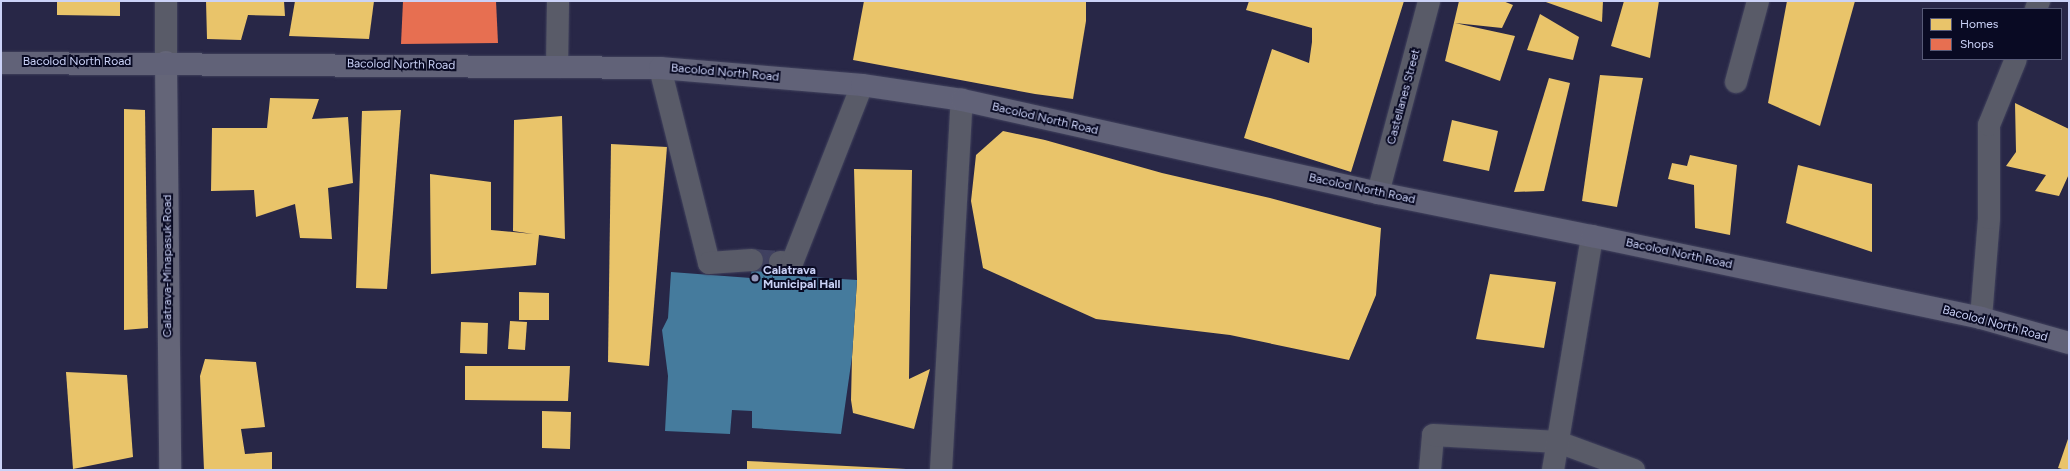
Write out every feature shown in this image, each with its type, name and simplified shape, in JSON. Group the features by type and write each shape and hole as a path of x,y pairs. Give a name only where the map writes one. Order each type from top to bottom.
{"highway":[{"name":"Bacolod North Road","path":"1,62 166,62 660,68 862,85 962,100 1378,193 1592,236 1981,318 2069,343"}],"main road":[{"name":"Calatrava-Minapasuk Road","path":"166,62 170,470"}],"street":[{"path":"166,1 166,62"},
{"path":"557,67 558,1"},
{"name":"Castellanes Street","path":"1378,193 1429,1"},
{"path":"1736,82 1758,1"},
{"path":"1981,318 1989,218 1989,125 2016,60"},
{"path":"660,68 709,263 752,260"},
{"path":"780,262 792,263 862,85"},
{"path":"941,470 962,100"},
{"path":"1553,470 1592,236"},
{"path":"1430,470 1433,435 1558,442 1634,470"}],"building: Homes":[{"path":"57,1 120,1 120,16 57,15"},
{"path":"206,1 284,1 285,16 248,15 241,40 207,39"},
{"path":"295,1 374,1 369,39 289,36"},
{"path":"864,1 1086,1 1086,21 1073,99 1035,94 853,60"},
{"path":"1249,1 1404,1 1351,172 1244,138 1272,49 1309,63 1312,42 1312,28 1246,10"},
{"path":"1459,1 1503,1 1513,5 1502,28 1455,23 1515,36 1500,81 1445,61"},
{"path":"1543,1 1603,1 1602,22"},
{"path":"1624,1 1659,1 1650,58 1611,46"},
{"path":"1787,1 1855,1 1820,126 1768,103"},
{"path":"1540,14 1579,37 1573,60 1527,50"},
{"path":"1600,75 1643,78 1617,207 1582,201"},
{"path":"1549,78 1570,83 1544,191 1514,192"},
{"path":"270,98 319,99 312,119 348,117 353,183 328,188 332,239 300,238 295,204 256,217 254,190 211,191 212,128 267,128"},
{"path":"2015,103 2069,129 2069,174 2059,196 2035,191 2046,175 2006,166 2016,152"},
{"path":"124,109 145,110 148,328 124,330"},
{"path":"401,110 387,289 356,288 362,111"},
{"path":"562,116 565,239 539,235 536,265 431,274 430,174 491,182 491,230 533,234 513,231 514,120"},
{"path":"1452,120 1498,131 1489,171 1443,161"},
{"path":"1003,131 1045,140 1162,173 1270,198 1381,228 1376,295 1349,360 1230,335 1096,319 983,268 971,201 976,155"},
{"path":"611,144 667,147 649,366 608,362"},
{"path":"1690,155 1737,165 1730,235 1695,228 1694,185 1668,179 1672,163 1687,166"},
{"path":"1798,165 1872,184 1872,252 1786,223"},
{"path":"854,169 912,170 909,379 930,369 914,429 853,413 851,400 852,357 857,280"},
{"path":"1490,274 1556,282 1544,348 1476,339"},
{"path":"519,292 549,293 549,320 519,320"},
{"path":"510,321 527,322 525,350 508,349"},
{"path":"461,322 488,323 487,354 460,353"},
{"path":"205,359 256,362 265,427 241,429 245,454 272,452 272,470 204,470 200,376"},
{"path":"465,366 570,366 568,401 465,400"},
{"path":"66,372 127,375 133,457 73,469"},
{"path":"542,411 571,412 570,449 542,448"},
{"path":"2069,436 2069,470 2066,470 2058,468"},
{"path":"747,461 906,469 906,470 747,470"}],"building: Shops":[{"path":"403,1 496,1 498,43 401,44"}],"building: Public":[{"path":"752,260 780,262 778,275 857,280 852,357 841,434 752,428 752,411 732,410 730,434 665,431 668,376 662,330 668,318 671,272 751,278"}],"tunnel":[{"path":"752,260 780,262"}],"place":[{"name":"Calatrava Municipal Hall","path":"755,278"}]}
